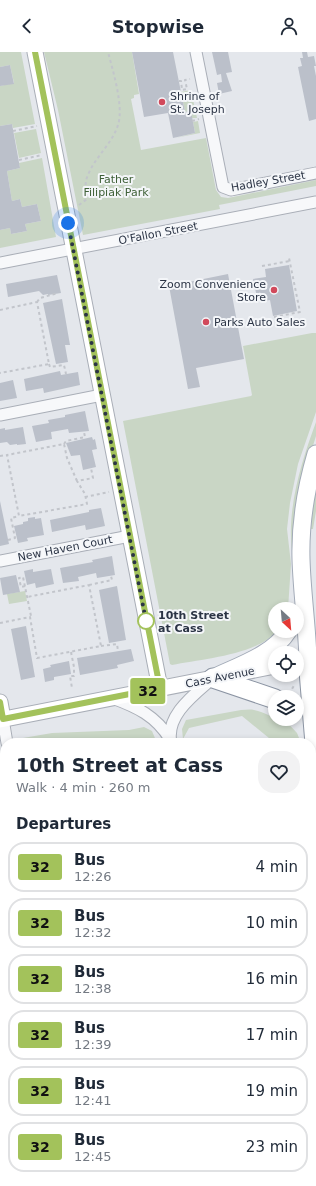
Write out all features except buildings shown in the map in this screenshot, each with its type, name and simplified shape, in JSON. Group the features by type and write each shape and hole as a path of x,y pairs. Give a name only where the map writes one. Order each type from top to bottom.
{"highway":[{"path":"307,659 314,738"},
{"path":"214,678 268,692"},
{"path":"304,723 308,728 311,738"}],"main road":[{"path":"307,659 301,537 306,490 316,454"},
{"path":"298,602 302,578"},
{"path":"214,678 266,652 283,638"}],"street":[{"path":"35,52 160,688"},
{"name":"Hadley Street","path":"196,52 222,184 226,189 230,190 316,173"},
{"name":"O'Fallon Street","path":"0,263 316,202"},
{"path":"0,415 102,395"},
{"name":"New Haven Court","path":"0,561 130,536"},
{"name":"Cass Avenue","path":"2,719 268,667"},
{"path":"171,738 173,724 181,708 214,678"},
{"path":"111,698 144,711 161,726 168,738"},
{"path":"0,702 6,738"}],"path":[{"path":"79,205 87,199 85,189 87,176 113,136 120,118 119,103 108,52"},
{"path":"179,81 181,81 182,90 187,89 185,80 192,79"},
{"path":"192,121 197,120"},
{"path":"13,131 37,126"},
{"path":"19,160 42,155"},
{"path":"262,266 290,260 300,312 274,317"},
{"path":"0,310 37,302 40,298 58,294"},
{"path":"37,302 50,367 64,365 66,374"},
{"path":"0,374 49,364"},
{"path":"0,456 64,444 66,441 85,438 84,432"},
{"path":"8,540 15,538 11,518 87,504 67,458 64,444"},
{"path":"7,455 19,516"},
{"path":"77,481 93,478 91,468"},
{"path":"85,497 109,492"},
{"path":"27,597 112,580 111,576"},
{"path":"25,586 21,587 19,578 23,577 25,586 27,597 37,658 117,644 118,651"},
{"path":"88,585 101,646"},
{"path":"0,623 30,617"},
{"path":"71,652 74,666 74,676 70,676 72,688"},
{"path":"288,690 295,684 301,683"}],"green space":[{"path":"0,52 21,52 35,124 13,128 12,124 0,126 0,86 14,83 10,65 0,67"},
{"name":"Father Filipiak Park","path":"44,52 132,52 139,94 134,95 134,98 131,99 141,150 206,138 216,190 221,197 228,198 316,180 316,186 219,205 220,209 83,235 58,110"},
{"path":"191,90 197,118 192,118 190,111 185,112 181,92"},
{"path":"198,121 200,133 175,138 195,133 193,122"},
{"path":"36,129 41,153 19,158 14,133"},
{"path":"42,158 56,237 0,248 0,230 10,228 11,234 27,231 25,224 41,221 37,204 22,207 20,199 12,201 7,171 20,168 19,163"},
{"path":"316,333 316,412 298,464 290,503 287,529 291,564 288,602 268,602 269,638 256,646 228,655 172,665 170,664 123,421 251,396 243,346"},
{"path":"316,422 316,436 311,452 293,558 291,524 296,488 305,454"},
{"path":"316,477 316,511 313,529 311,529"},
{"path":"25,591 27,601 9,604 7,594"},
{"path":"241,710 254,710 268,715 268,726 290,726 297,733 299,738 269,738 242,716 189,728 184,738 182,729 186,720"},
{"path":"144,727 152,731 155,738 23,738 52,733 129,730"}],"bus line":[{"name":"32","path":"0,702 3,719 160,688 35,52"}],"place":[{"name":"Shrine of St. Joseph","path":"162,102"},
{"name":"Zoom Convenience Store","path":"274,290"},
{"name":"Parks Auto Sales","path":"206,322"},
{"name":"10th Street at Cass","path":"146,621"}],"route":[{"path":"68,223 147,622 146,621"}]}
